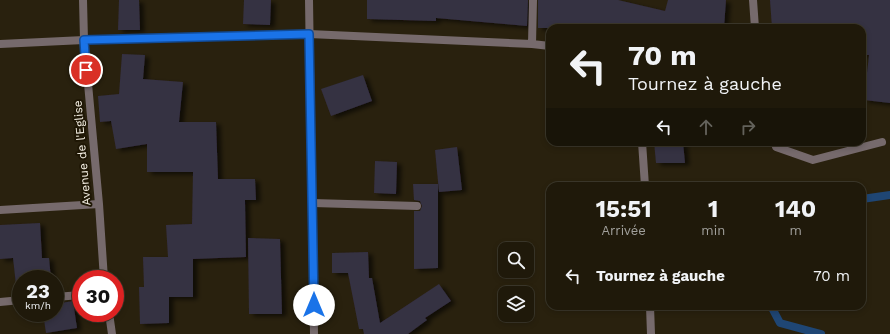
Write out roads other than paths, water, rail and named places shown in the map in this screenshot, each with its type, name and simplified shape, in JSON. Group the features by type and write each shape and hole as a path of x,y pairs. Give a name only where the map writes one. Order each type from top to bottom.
{"street":[{"name":"Avenue de l'Eglise","path":"84,0 84,40 103,270"},
{"path":"309,0 314,334"},
{"path":"532,0 532,44"},
{"path":"753,0 755,24"},
{"path":"0,44 84,40 309,34 546,46"},
{"path":"776,146 813,160 882,142"},
{"path":"642,146 644,182"},
{"path":"313,203 417,206"},
{"path":"0,210 99,204"},
{"path":"0,302 12,301"},
{"path":"650,310 652,334"},
{"path":"110,322 112,334"}],"waterway":[{"path":"866,198 890,195"},
{"path":"773,310 780,323 821,334"}]}
